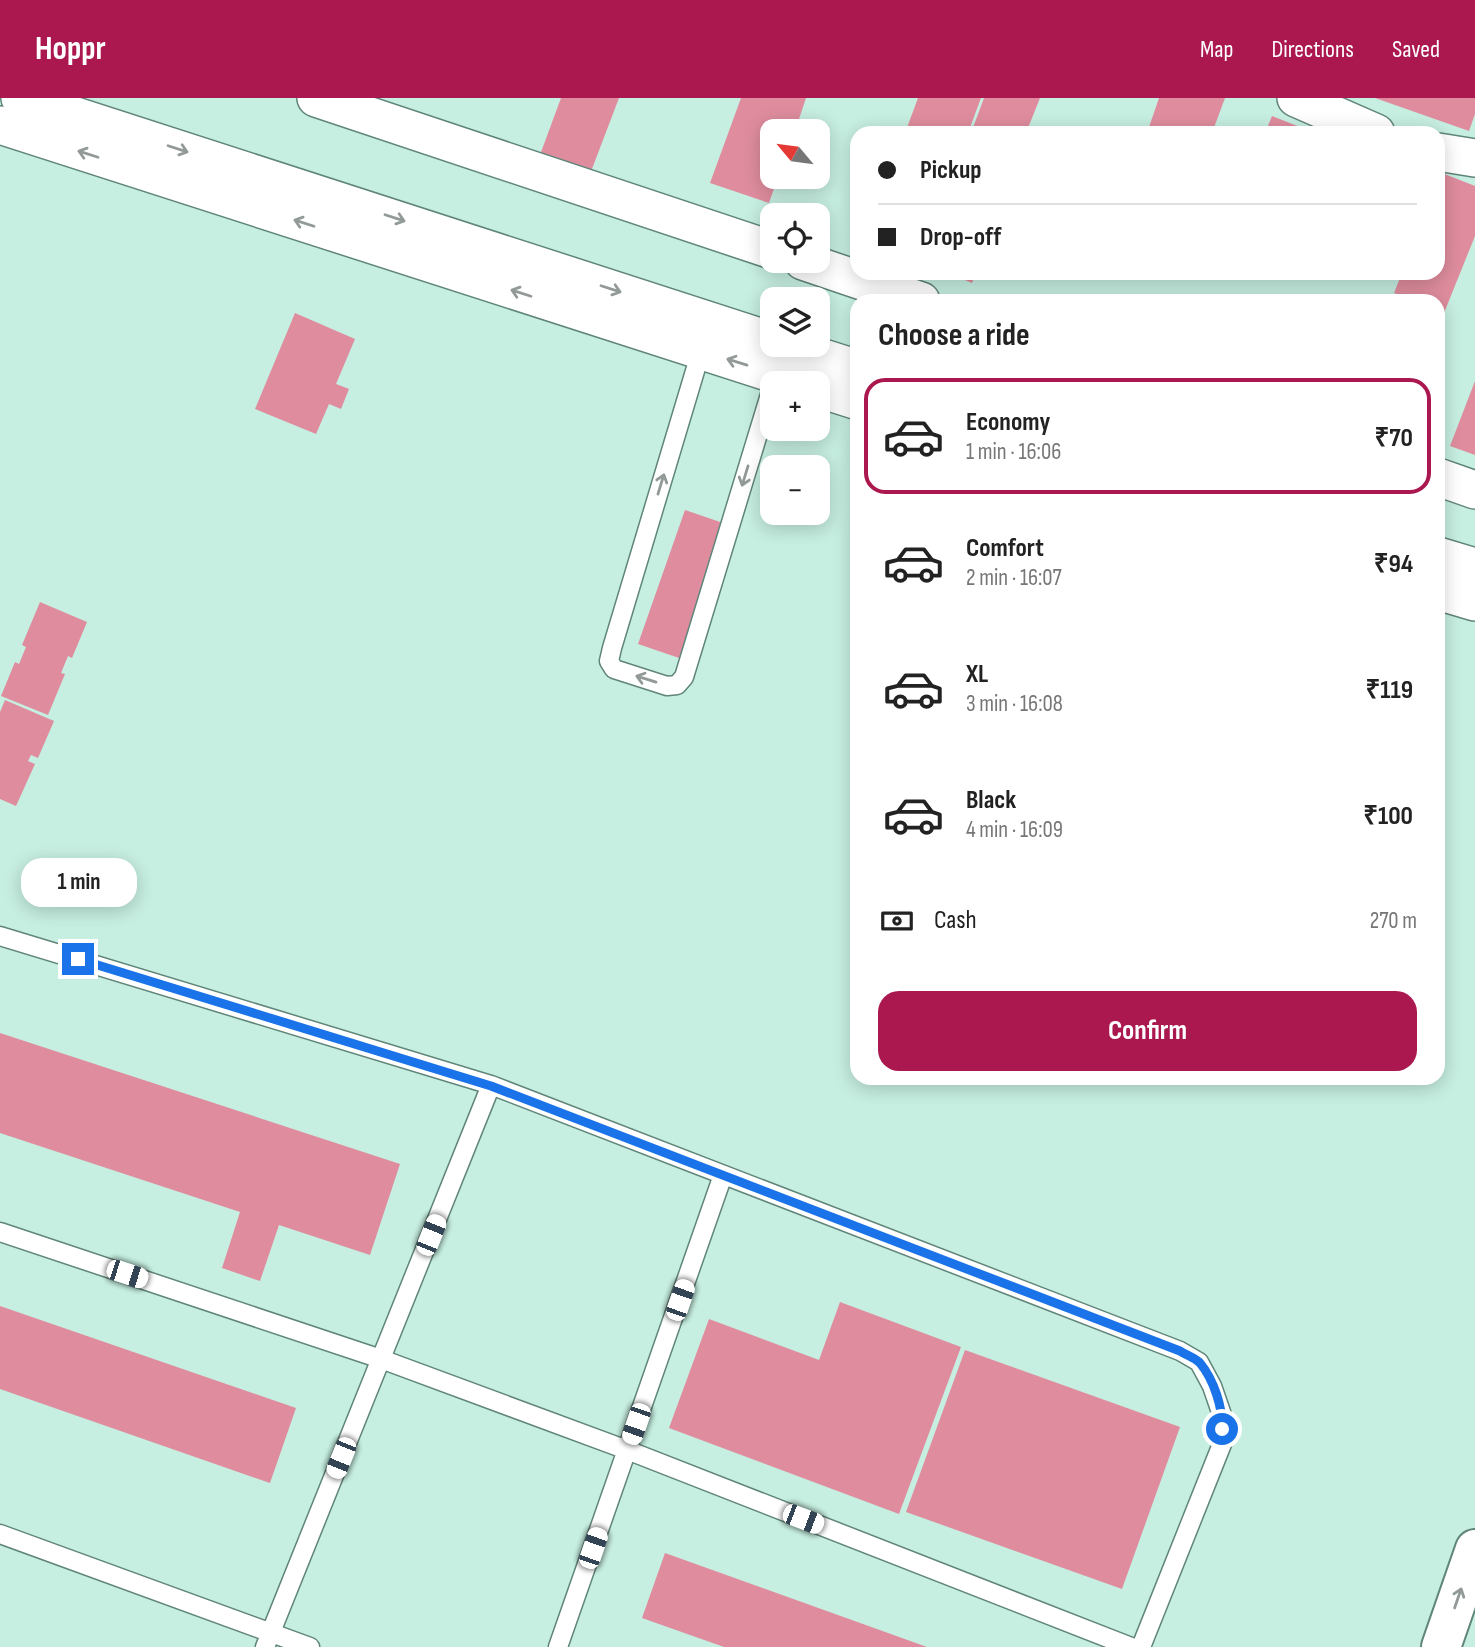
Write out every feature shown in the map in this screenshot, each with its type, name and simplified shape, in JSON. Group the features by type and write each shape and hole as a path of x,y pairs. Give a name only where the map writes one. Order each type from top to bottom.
{"main road":[{"path":"1441,1647 1475,1549"}],"street":[{"path":"316,98 760,246"},
{"path":"1296,98 1360,126"},
{"path":"10,112 701,351 780,369 850,369"},
{"path":"10,112 780,369"},
{"path":"830,270 850,277"},
{"path":"859,280 900,294"},
{"path":"830,392 850,398"},
{"path":"1445,479 1475,489"},
{"path":"1445,558 1475,568"},
{"path":"1445,592 1475,602"}],"lane":[{"path":"701,351 609,661 614,669 667,685 677,685 684,677 780,369"},
{"path":"0,936 491,1086 1180,1351 1199,1362 1223,1415 1222,1444 1141,1647"},
{"path":"268,1640 491,1086"},
{"path":"558,1647 723,1175"},
{"path":"0,1232 381,1359 627,1450 1131,1647"},
{"path":"0,1534 268,1640 310,1647"}],"building":[{"path":"561,98 619,98 587,182 537,163"},
{"path":"741,98 806,98 799,119 760,119 760,189 774,189 769,203 710,183"},
{"path":"918,98 981,98 971,126 908,126"},
{"path":"984,98 1040,98 1029,126 974,126"},
{"path":"1159,98 1225,98 1215,126 1149,126"},
{"path":"1375,98 1475,98 1475,114 1469,131"},
{"path":"1272,116 1297,126 1268,126"},
{"path":"1445,174 1475,186 1475,236 1445,311 1445,294 1394,293 1399,280 1445,280"},
{"path":"295,313 355,339 336,384 349,389 341,409 329,404 316,434 255,409"},
{"path":"1475,381 1475,455 1450,446"},
{"path":"685,510 729,525 682,659 638,644"},
{"path":"40,602 87,622 72,658 68,656 61,673 65,674 48,715 1,696 15,662 19,664 26,647 22,645"},
{"path":"5,700 54,721 38,758 31,755 28,761 35,764 16,806 0,799 0,712"},
{"path":"0,1033 400,1164 370,1255 279,1225 260,1281 222,1268 240,1212 0,1133"},
{"path":"840,1302 961,1347 899,1514 669,1428 709,1319 819,1360"},
{"path":"0,1306 296,1408 270,1483 0,1389"},
{"path":"965,1350 1180,1427 1122,1589 906,1512"},
{"path":"665,1553 927,1647 724,1647 642,1618"}],"route":[{"path":"78,959 491,1086 1180,1351 1199,1362 1212,1386 1223,1415 1222,1429"}]}
